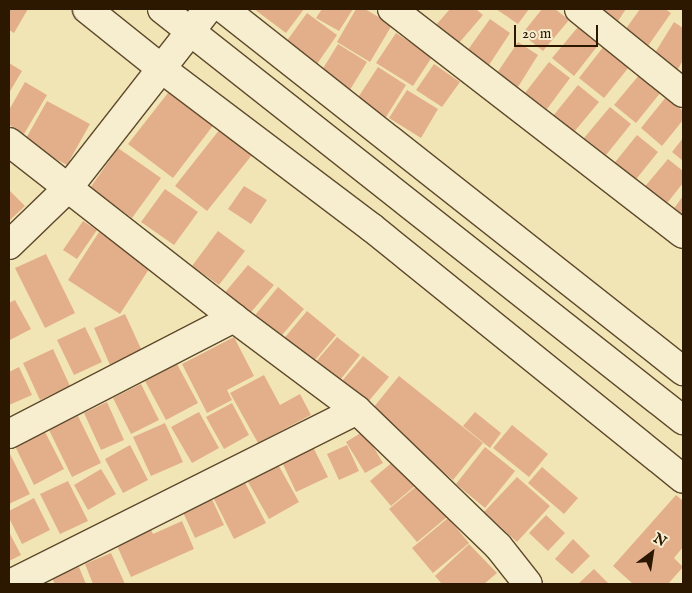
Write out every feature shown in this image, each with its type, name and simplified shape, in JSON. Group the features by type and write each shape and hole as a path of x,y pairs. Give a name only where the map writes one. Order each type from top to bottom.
{"street":[{"path":"87,9 162,69 371,228 683,479"},
{"path":"162,9 683,420"},
{"path":"9,245 68,188 162,69 189,30 208,9"},
{"path":"224,9 683,371"},
{"path":"392,9 683,234"},
{"path":"579,9 683,92"},
{"path":"9,142 234,318 357,410 498,546 528,584"},
{"path":"9,434 234,318"},
{"path":"10,584 357,410"}],"building":[{"path":"9,9 28,9 14,33 9,30"},
{"path":"254,9 304,9 286,33"},
{"path":"322,9 353,9 339,31 316,18"},
{"path":"356,9 365,9 392,25 370,62 337,42"},
{"path":"450,9 476,9 483,15 459,43 436,25"},
{"path":"496,9 529,9 518,24"},
{"path":"542,9 555,9 569,20 543,51 522,34"},
{"path":"601,9 626,9 618,21"},
{"path":"640,9 665,9 671,13 648,46 625,30"},
{"path":"307,13 337,35 317,64 286,42"},
{"path":"490,19 510,33 489,65 467,51"},
{"path":"674,22 683,28 683,60 677,71 653,56"},
{"path":"578,27 599,44 574,76 552,58"},
{"path":"396,33 432,57 413,86 376,63"},
{"path":"518,42 538,55 518,87 497,73"},
{"path":"338,44 367,62 348,93 319,75"},
{"path":"604,46 629,67 604,98 579,78"},
{"path":"549,62 570,78 547,109 525,93"},
{"path":"9,63 22,71 9,93"},
{"path":"434,64 460,82 442,107 416,90"},
{"path":"378,67 406,85 386,117 357,99"},
{"path":"640,74 661,92 636,123 614,105"},
{"path":"25,82 47,95 24,134 9,125 9,110"},
{"path":"578,85 599,102 574,132 553,116"},
{"path":"171,89 215,123 173,178 128,144"},
{"path":"407,90 438,109 421,138 389,118"},
{"path":"666,97 683,111 683,120 662,146 641,128"},
{"path":"47,101 90,124 67,165 24,142"},
{"path":"610,107 631,124 606,155 584,138"},
{"path":"220,129 252,155 207,211 175,186"},
{"path":"637,135 658,152 633,183 612,166"},
{"path":"683,138 683,161 672,152"},
{"path":"118,148 161,178 132,218 90,188"},
{"path":"668,159 683,171 683,183 664,207 642,190"},
{"path":"244,186 267,200 251,224 228,209"},
{"path":"165,189 198,212 174,245 141,222"},
{"path":"9,190 25,206 10,220 9,219"},
{"path":"683,196 683,220 672,211"},
{"path":"83,221 97,230 77,259 63,250"},
{"path":"218,231 245,251 219,285 192,266"},
{"path":"99,232 151,266 120,314 68,280"},
{"path":"46,254 75,313 45,328 15,268"},
{"path":"248,265 274,285 247,317 222,296"},
{"path":"278,287 304,309 278,340 252,319"},
{"path":"15,300 31,329 10,340 9,303"},
{"path":"307,311 336,335 310,366 281,342"},
{"path":"125,314 142,351 110,365 94,328"},
{"path":"85,327 102,362 74,375 57,340"},
{"path":"234,337 254,376 227,390 232,400 207,413 182,364"},
{"path":"337,337 360,355 337,384 313,365"},
{"path":"53,349 70,386 40,400 23,363"},
{"path":"363,356 389,377 368,402 342,381"},
{"path":"177,364 198,403 166,420 145,381"},
{"path":"19,367 32,395 9,405 9,372"},
{"path":"264,375 280,405 300,394 311,415 258,443 230,393"},
{"path":"399,376 483,443 453,480 369,413"},
{"path":"141,384 159,420 131,434 113,398"},
{"path":"107,402 124,440 101,450 84,413"},
{"path":"232,403 249,435 224,449 206,417"},
{"path":"199,412 219,448 192,463 171,427"},
{"path":"475,412 501,433 490,448 463,426"},
{"path":"78,416 101,463 72,477 49,430"},
{"path":"165,423 183,462 151,476 133,437"},
{"path":"512,425 548,454 529,477 493,448"},
{"path":"42,426 64,469 34,485 13,442"},
{"path":"364,431 383,463 365,473 346,442"},
{"path":"130,445 148,480 123,493 105,459"},
{"path":"312,445 328,477 296,492 281,460"},
{"path":"347,445 359,471 339,480 327,454"},
{"path":"485,447 515,471 485,508 456,484"},
{"path":"9,452 30,494 9,504"},
{"path":"275,459 299,502 269,519 244,475"},
{"path":"395,460 416,485 391,506 370,481"},
{"path":"542,467 578,498 564,514 528,483"},
{"path":"101,469 116,494 88,510 74,485"},
{"path":"241,475 266,523 234,539 210,491"},
{"path":"517,477 550,506 517,542 484,512"},
{"path":"68,481 88,521 60,534 40,494"},
{"path":"419,484 447,517 417,542 389,509"},
{"path":"209,493 224,525 195,538 180,506"},
{"path":"676,495 683,501 683,547 674,558 683,567 668,584 633,584 613,566"},
{"path":"34,498 50,530 22,544 9,518 9,511"},
{"path":"546,515 565,533 548,551 529,533"},
{"path":"448,518 469,543 433,573 412,548"},
{"path":"182,521 194,549 131,577 113,537 148,522 153,534"},
{"path":"9,532 21,555 9,561"},
{"path":"573,539 590,556 572,574 555,559"},
{"path":"469,544 497,573 484,584 442,584 435,576"},
{"path":"111,553 125,584 93,584 85,564"},
{"path":"79,567 86,584 55,584 52,578"},
{"path":"594,569 609,584 578,584"}]}
